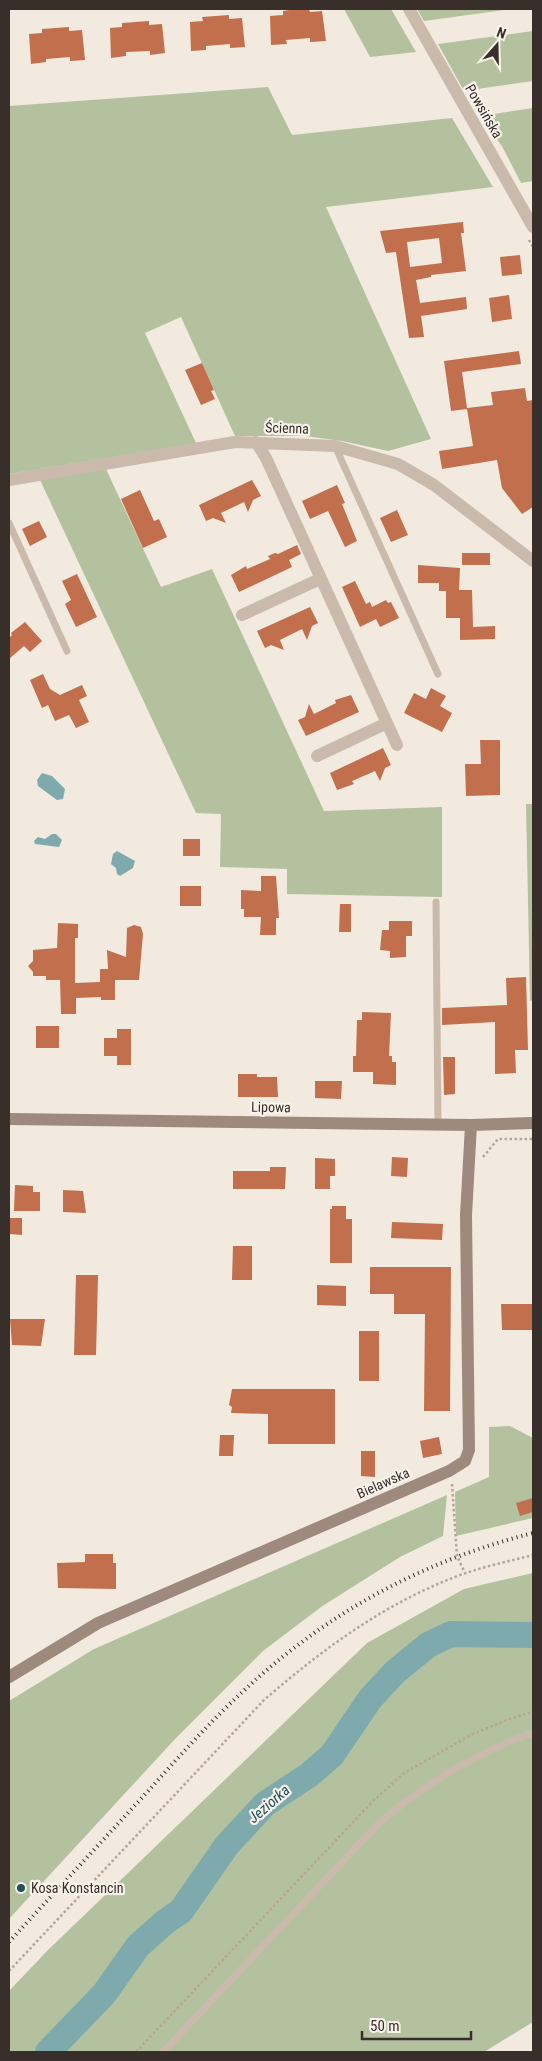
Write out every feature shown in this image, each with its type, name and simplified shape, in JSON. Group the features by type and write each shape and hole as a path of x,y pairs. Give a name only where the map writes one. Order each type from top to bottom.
{"street":[{"name":"Powsińska","path":"409,9 529,211 533,228"},
{"name":"Ścienna","path":"9,480 235,442 335,446 398,464 426,480 533,561"},
{"path":"256,442 266,458 397,745"},
{"path":"242,615 320,579"},
{"path":"317,756 387,723"},
{"name":"Lipowa","path":"9,1119 471,1125 533,1123"},
{"name":"Bielawska","path":"9,1677 98,1623 449,1470 465,1461 469,1450 466,1215 471,1125"}],"lane":[{"path":"335,446 438,674"},
{"path":"9,523 67,651"},
{"path":"436,902 438,1124"},
{"path":"163,2052 380,1822 418,1791 461,1764 512,1740 533,1733"}],"path":[{"path":"469,1157 484,1156 498,1140 533,1139"},
{"path":"449,1470 454,1492 454,1528 458,1556 465,1574"},
{"path":"9,1971 271,1694 306,1664 354,1629 408,1598 465,1574 533,1555"},
{"path":"136,2052 372,1802 404,1773 473,1734 512,1718 533,1712"}],"green space":[{"path":"344,9 391,9 416,52 370,57"},
{"path":"417,9 511,9 424,21"},
{"path":"533,31 533,81 464,91 438,44"},
{"path":"268,87 292,135 452,118 493,187 326,207 431,439 388,451 342,441 305,436 235,436 181,317 145,333 196,443 9,474 9,106"},
{"path":"533,108 533,181 521,183 503,148 481,116"},
{"path":"106,469 161,587 212,569 324,811 442,807 442,897 287,894 287,869 220,867 221,814 196,813 40,480"},
{"path":"526,804 533,804 533,1000 530,1001"},
{"path":"510,1426 533,1438 533,1518 456,1536 455,1492 489,1477 489,1427"},
{"path":"447,1495 443,1536 400,1557 321,1607 263,1651 176,1738 9,1919 9,1701 94,1649"},
{"path":"533,1573 533,2022 484,2052 9,2052 9,1991 48,1950 367,1643 464,1589"}],"water":[{"path":"42,773 52,776 65,789 63,799 57,800 38,786 37,780"},
{"path":"52,834 56,834 62,840 59,847 35,844 34,841 38,837 45,839"},
{"path":"117,851 135,861 133,868 120,876 117,874 116,868 111,864 113,854"}],"building":[{"path":"309,9 310,12 322,11 326,41 310,42 310,38 286,40 287,44 271,45 270,16 283,15 283,11"},
{"path":"229,15 229,19 242,18 245,47 230,48 230,44 206,46 206,50 191,51 190,22 203,21 202,17"},
{"path":"149,21 149,25 162,24 165,53 150,55 150,51 126,52 126,56 111,58 110,28 122,27 122,23"},
{"path":"69,27 69,31 82,30 85,60 70,61 70,57 46,59 46,62 31,64 29,34 42,33 42,29"},
{"path":"463,222 464,233 461,233 466,271 431,275 431,277 416,280 420,303 466,297 467,309 421,316 424,337 409,338 396,252 386,253 380,231","holes":["439,238 442,263 410,267 407,242"]},
{"path":"520,255 522,274 502,276 500,257"},
{"path":"509,295 512,319 492,322 489,298"},
{"path":"519,351 521,364 462,372 467,408 493,405 491,392 525,388 527,401 533,400 533,507 522,514 502,488 497,460 442,469 439,451 473,446 467,409 451,411 444,361"},
{"path":"202,363 214,390 211,391 215,399 201,405 185,370"},
{"path":"252,480 261,496 253,500 248,512 244,502 221,513 226,523 213,518 206,521 199,505"},
{"path":"337,485 345,503 342,504 357,541 345,547 328,511 310,519 302,501"},
{"path":"140,490 154,521 159,519 167,537 143,548 121,499"},
{"path":"397,510 408,535 391,542 380,518"},
{"path":"39,521 47,537 30,546 22,529"},
{"path":"297,545 301,554 289,560 292,567 239,592 231,575 246,566 247,569 270,559 268,556 275,553 278,554"},
{"path":"462,553 490,553 490,565 462,565"},
{"path":"418,565 460,568 459,590 472,590 473,627 495,626 495,639 460,640 460,618 446,618 446,591 439,591 439,583 418,583"},
{"path":"77,574 97,617 76,627 65,604 71,600 62,581"},
{"path":"355,581 366,604 370,602 372,607 386,600 388,603 391,602 399,618 380,627 376,619 360,627 342,587"},
{"path":"310,607 318,623 312,626 307,640 302,629 280,640 284,650 271,645 265,648 257,631"},
{"path":"25,622 42,641 30,652 24,646 9,659 9,638 12,635 11,633"},
{"path":"43,674 50,689 60,695 82,685 87,696 79,700 89,722 76,728 69,715 55,721 48,705 42,708 30,680"},
{"path":"431,688 446,696 440,706 452,713 442,732 404,713 414,693 426,699"},
{"path":"351,695 359,712 306,736 298,720 305,717 309,704 314,714 336,703 335,700"},
{"path":"480,740 500,740 500,795 466,796 465,764 481,764"},
{"path":"383,748 391,765 385,768 380,781 375,771 352,781 354,784 337,790 330,773"},
{"path":"183,839 200,839 200,856 183,856"},
{"path":"261,876 276,876 279,918 276,918 276,935 260,935 261,917 244,917 244,909 241,909 241,890 261,891"},
{"path":"180,886 201,886 201,906 180,906"},
{"path":"340,904 351,904 351,932 339,932"},
{"path":"389,921 412,921 412,936 406,936 406,957 390,958 390,951 380,950 382,930 389,930"},
{"path":"58,923 78,924 78,938 75,938 75,983 100,982 100,969 108,969 107,950 126,957 127,928 134,925 141,927 143,934 139,980 115,980 115,1000 101,1000 101,997 76,998 76,1014 61,1014 60,980 46,980 46,976 33,976 33,972 28,966 33,961 33,950 57,948"},
{"path":"526,977 528,1050 515,1050 516,1073 495,1074 495,1022 442,1025 442,1008 507,1005 506,978"},
{"path":"362,1012 391,1013 389,1056 392,1056 392,1062 396,1062 396,1085 373,1084 373,1072 353,1072 353,1056 356,1056 357,1020 362,1020"},
{"path":"36,1026 59,1026 59,1048 36,1048"},
{"path":"117,1029 131,1029 131,1065 117,1065 117,1056 104,1056 104,1038 117,1038"},
{"path":"443,1057 455,1057 455,1094 444,1095"},
{"path":"238,1074 257,1074 257,1077 277,1077 278,1097 238,1097"},
{"path":"315,1081 342,1081 341,1099 315,1098"},
{"path":"392,1157 408,1158 407,1177 391,1176"},
{"path":"315,1158 335,1159 335,1176 330,1176 330,1189 315,1189"},
{"path":"270,1167 286,1167 285,1189 233,1189 233,1171 270,1171"},
{"path":"15,1185 33,1186 33,1192 40,1192 40,1211 14,1211"},
{"path":"63,1190 83,1191 86,1213 63,1212"},
{"path":"332,1206 346,1206 346,1219 352,1219 352,1263 330,1263 330,1209 332,1209"},
{"path":"9,1218 22,1218 22,1235 9,1234"},
{"path":"392,1222 443,1224 442,1240 391,1238"},
{"path":"233,1246 252,1246 252,1280 232,1280"},
{"path":"370,1267 451,1267 450,1411 424,1411 425,1314 394,1314 394,1294 370,1294"},
{"path":"76,1275 98,1275 96,1355 74,1355"},
{"path":"317,1285 346,1286 346,1306 317,1305"},
{"path":"501,1304 533,1304 533,1330 502,1330"},
{"path":"10,1319 45,1319 41,1346 12,1345"},
{"path":"359,1331 379,1331 379,1381 359,1381"},
{"path":"232,1389 335,1389 335,1444 268,1444 268,1414 231,1413 232,1407 229,1405"},
{"path":"220,1435 234,1435 233,1456 219,1456"},
{"path":"439,1437 442,1454 423,1458 420,1441"},
{"path":"361,1451 375,1451 375,1477 361,1476"},
{"path":"533,1498 533,1512 520,1516 516,1503"},
{"path":"85,1554 113,1554 113,1563 116,1563 116,1589 58,1588 57,1563 85,1562"}],"waterway":[{"name":"Jeziorka","path":"48,2052 104,1994 138,1946 165,1922 181,1911 227,1845 265,1804 309,1775 332,1755 370,1699 395,1672 428,1645 451,1634 533,1635"}],"railway":[{"path":"9,1942 204,1730 241,1693 281,1658 328,1623 412,1576 472,1552 533,1533"}],"place":[{"name":"Kosa Konstancin","path":"21,1888"}]}
